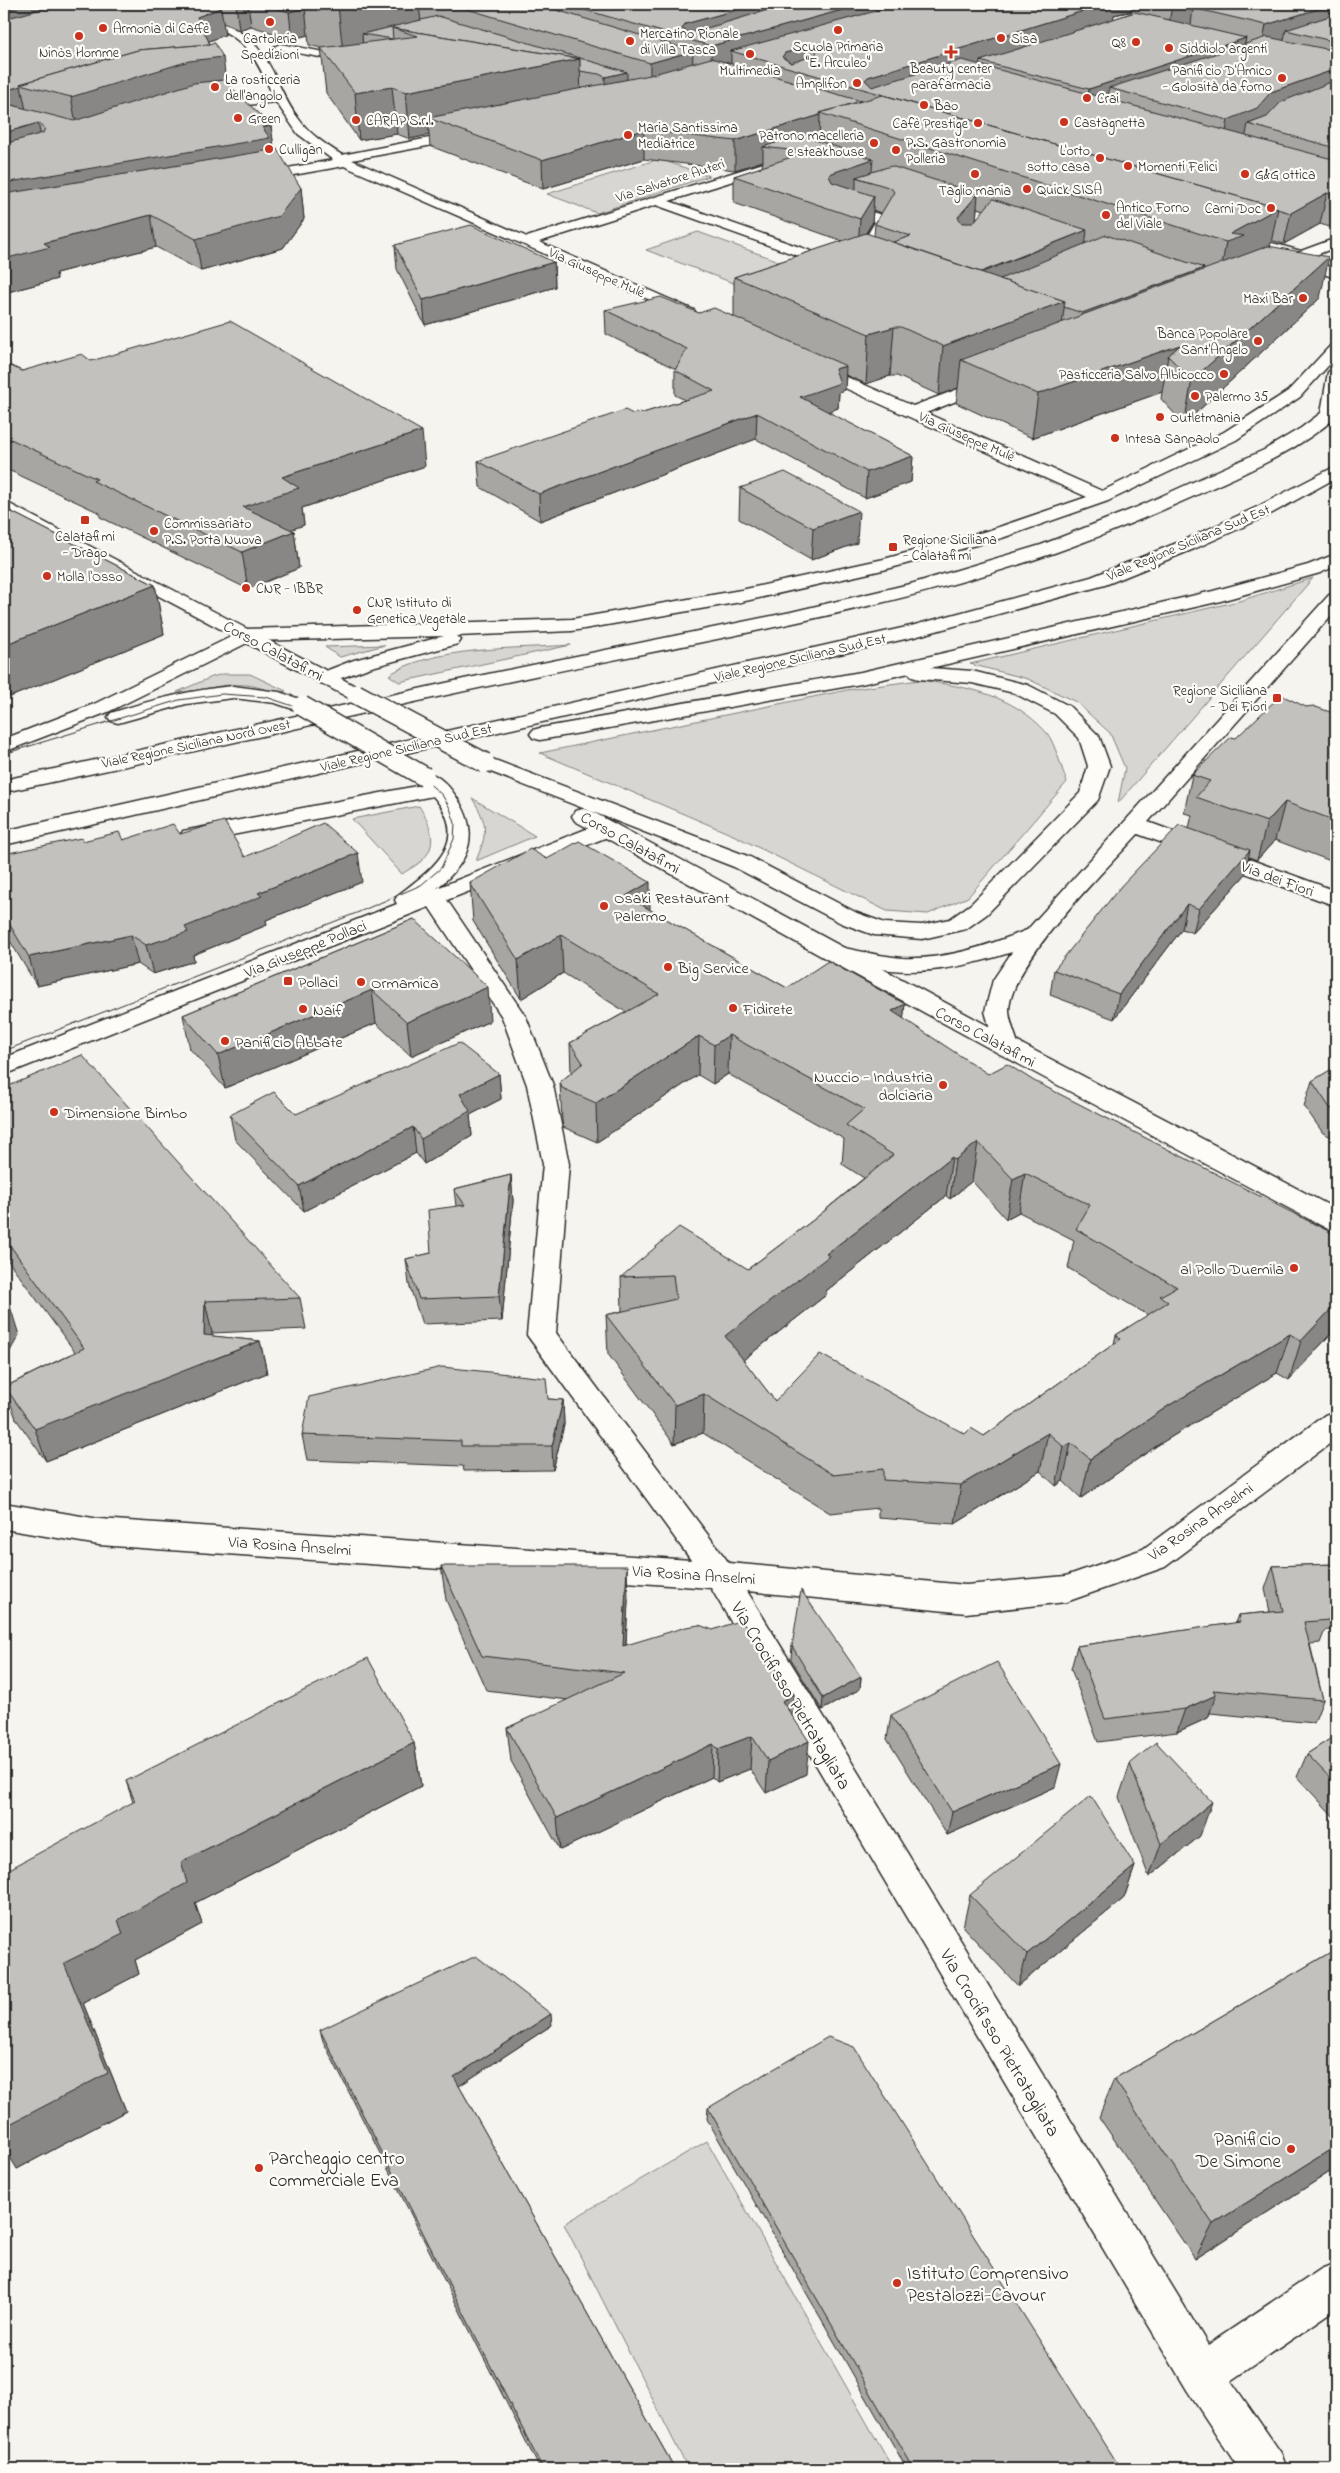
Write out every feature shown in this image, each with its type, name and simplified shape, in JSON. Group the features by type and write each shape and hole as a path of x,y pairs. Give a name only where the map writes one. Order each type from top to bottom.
{"street":[{"path":"110,13 132,4"},
{"name":"Via Giuseppe Mulè","path":"132,4 185,15 214,24 239,36 253,50 280,98 301,130 339,159 699,317"},
{"path":"1191,8 1128,27 1102,19 1191,8"},
{"path":"185,15 208,9"},
{"path":"253,50 280,47 309,40"},
{"path":"280,47 338,57 367,56"},
{"path":"196,107 280,98"},
{"path":"238,181 339,159 481,132"},
{"path":"246,170 339,159"},
{"name":"Via Salvatore Auteri","path":"528,241 780,162"},
{"path":"853,270 883,220 836,204 854,198"},
{"path":"657,201 871,276"},
{"path":"1314,240 1334,245"},
{"path":"1259,243 1300,262 1336,274"},
{"path":"1300,262 1334,245"},
{"path":"4,748 102,708 247,635 491,629 572,625 741,596 887,564 996,534 1102,496 1158,472 1230,436 1294,394 1336,348"},
{"name":"Via Giuseppe Mulè","path":"798,361 1102,496"},
{"path":"1333,413 1336,372"},
{"path":"913,412 1004,377"},
{"name":"Viale Regione Siciliana Nord Ovest","path":"4,786 389,701 872,599 982,569 1048,548 1144,512 1233,471 1297,438 1333,413"},
{"name":"Viale Regione Siciliana Sud Est","path":"245,784 914,631 1098,581 1188,545 1261,512 1336,471"},
{"name":"Corso Calatafimi","path":"4,506 485,763 1007,1048 1336,1221"},
{"path":"4,838 245,784 861,678 1217,596 1314,569 1336,559"},
{"path":"1007,1048 996,1011 1005,980 1035,936 1336,599"},
{"path":"325,678 361,664 491,629"},
{"path":"485,763 742,862 849,918 882,930 922,932 958,924 979,908 1090,795 1099,766 1089,736 1062,710 1021,689 972,677 920,673 861,678"},
{"path":"4,748 160,703 204,694 243,693 279,698 302,706 433,783 454,807 460,824 459,842 446,868 385,916"},
{"path":"166,840 433,783"},
{"name":"Via dei Fiori","path":"1136,825 1336,899"},
{"name":"Via Giuseppe Pollaci","path":"4,1067 607,830"},
{"name":"Via Crocifisso Pietratagliata","path":"434,898 514,1016 540,1085 556,1164 541,1335 720,1575 1202,2375 1265,2469"},
{"path":"833,953 904,965 952,960 1000,949 1035,936"},
{"name":"Via Rosina Anselmi","path":"4,1516 98,1532 720,1575 966,1599 1066,1589 1154,1558 1336,1423"},
{"path":"1202,2375 1336,2284"}],"shaded area":[{"path":"659,159 709,176 597,213 547,194"},
{"path":"698,232 801,269 749,289 646,250"},
{"path":"1313,578 1118,803 1125,768 1110,733 1076,702 1028,679 970,664 1239,601"},
{"path":"385,645 340,657 325,647"},
{"path":"571,645 399,682 389,675 428,659 452,654"},
{"path":"223,674 250,674 286,691 277,692 247,685 237,685 177,692"},
{"path":"919,680 988,694 1019,709 1050,737 1067,782 968,897 928,914 887,911 733,835 540,753 847,690"},
{"path":"472,798 535,836 476,861 484,836 484,822"},
{"path":"419,806 429,824 432,838 431,845 423,860 402,874 352,819"},
{"path":"707,2141 893,2469 688,2469 564,2224"}],"building":[{"path":"4,4 26,4 4,10"},
{"path":"61,4 211,4 221,8 197,17 210,44 138,50 20,84 21,86 4,91 4,19"},
{"path":"262,4 305,4 305,8 289,12"},
{"path":"327,4 348,4 338,6"},
{"path":"450,4 536,4 693,51 650,63"},
{"path":"564,4 696,4 721,10 726,8 725,4 758,4 685,24 682,29 694,32 788,4 864,4 711,46"},
{"path":"901,4 1106,4 868,77 865,80 872,87 962,60 1336,160 1336,196 1327,193 1291,213 731,51","holes":["811,46 817,49 816,55 791,63 782,57 785,53"]},
{"path":"1219,4 1334,4 1266,25 1193,8"},
{"path":"1135,12 1246,38 1089,89 980,61"},
{"path":"1336,14 1336,42 1286,30"},
{"path":"438,16 627,72 605,77 599,74 580,71 580,59 392,28 393,39 362,34"},
{"path":"392,28 580,59 406,92 392,87 355,93 321,48 418,36"},
{"path":"1267,37 1336,51 1336,69 1271,92 1257,108 1228,120 1109,88"},
{"path":"214,42 223,57 189,61 71,97 20,84 138,50 210,44"},
{"path":"711,58 861,101 735,141 644,130 542,160 428,118 650,75"},
{"path":"224,80 271,126 262,127 270,138 4,183 4,144 43,133 45,128 38,123 4,133 4,103 74,121 194,83"},
{"path":"1336,80 1336,148 1248,124 1267,117 1281,102"},
{"path":"883,95 947,113 1199,186"},
{"path":"883,95 1278,208 1230,234 1244,236 1226,242 820,113"},
{"path":"800,135 873,159 832,173 829,176 832,182 874,196 860,219 734,176 807,152 763,147"},
{"path":"277,149 301,188 279,216 196,239 151,215 44,243 50,247 4,259 4,194"},
{"path":"891,166 978,194 958,217 962,223 973,223 993,199 1087,230 981,272 893,242 911,236 875,224 894,192 891,188 856,177"},
{"path":"471,225 554,262 423,300 395,245"},
{"path":"866,233 1065,301 943,346 901,327 869,334 734,277"},
{"path":"1106,235 1204,268 1082,313 1064,307 1065,301 1000,279"},
{"path":"1268,246 1329,257 1192,380 1168,356 1180,345 1038,394 961,360"},
{"path":"661,297 699,313 714,308 846,366 835,369 840,383 800,397 913,456 867,472 757,413 539,494 478,461 625,410 633,414 643,413 714,391 675,370 687,349 605,310"},
{"path":"230,321 422,431 282,477 299,488 243,507 294,531 242,552 93,481 97,479 4,436 4,363 22,371 82,354 91,361"},
{"path":"785,472 859,511 813,528 740,488"},
{"path":"4,508 155,585 4,645"},
{"path":"1281,695 1306,707 1313,706 1336,714 1336,821 1285,802 1267,822 1196,797 1210,781 1192,775 1231,737 1236,738"},
{"path":"224,821 245,857 323,823 358,853 258,893 262,896 185,927 188,932 146,945 131,935 29,957 4,915 4,854 81,838 83,841 119,832 123,840 173,824 180,834"},
{"path":"1179,825 1250,850 1199,909 1187,904 1119,994 1054,970 1121,886"},
{"path":"579,841 650,882 626,896 787,988 828,961 905,1004 892,1011 988,1074 1007,1064 1034,1081 1336,1235 1336,1304 1301,1341 1290,1334 1168,1406 1090,1459 1071,1443 1064,1447 1048,1433 961,1485 883,1480 883,1469 834,1475 704,1394 675,1405 606,1315 676,1299 673,1275 621,1277 679,1227 748,1269 812,1221 893,1155 846,1125 864,1109 729,1035 714,1045 699,1036 596,1103 562,1088 560,1082 583,1063 570,1043 659,994 561,935 518,960 470,883 530,849 547,859","holes":["978,1142 1013,1179 1025,1173 1090,1205 1076,1229 1177,1287 1160,1296 1168,1302 1116,1335 1121,1339 984,1436 971,1428 965,1434 820,1354 775,1401 725,1336 829,1256 826,1254 952,1157 955,1160"]},
{"path":"414,919 488,987 407,1022 372,990 218,1055 183,1015"},
{"path":"459,1043 499,1074 460,1094 470,1111 421,1139 413,1127 299,1186 230,1115 274,1092 296,1114"},
{"path":"82,1055 300,1298 205,1301 204,1335 260,1341 35,1429 5,1387 84,1348 4,1237 4,1088"},
{"path":"1335,1067 1336,1111 1330,1108 1312,1081"},
{"path":"511,1175 499,1296 419,1299 406,1259 431,1253 428,1210 465,1205 454,1189"},
{"path":"4,1303 9,1303 4,1312"},
{"path":"442,1367 546,1378 548,1399 563,1400 552,1446 461,1446 461,1441 302,1435 309,1397"},
{"path":"1336,1564 1336,1607 1330,1606 1329,1620 1304,1622 1323,1700 1213,1690 1216,1695 1185,1709 1105,1719 1077,1646 1240,1622 1238,1615 1283,1611 1273,1566"},
{"path":"441,1566 627,1566 623,1646 686,1627 699,1625 713,1630 741,1620 794,1694 782,1701 809,1741 768,1761 752,1736 718,1749 713,1744 557,1818 507,1728 624,1673 482,1656"},
{"path":"801,1590 861,1677 823,1698 792,1646"},
{"path":"368,1658 414,1743 181,1862 187,1883 118,1920 123,1934 64,1963 108,2073 4,2127 4,1872 135,1801 126,1781"},
{"path":"997,1662 1061,1764 952,1812 891,1715"},
{"path":"1336,1735 1336,1784 1307,1754"},
{"path":"1156,1742 1212,1802 1161,1844 1130,1764"},
{"path":"1091,1796 1135,1866 1027,1954 970,1895"},
{"path":"1336,1949 1336,2146 1213,2224 1114,2079"},
{"path":"476,1956 551,2014 454,2077 675,2469 543,2469 320,2030"},
{"name":"Istituto Comprensivo Pestalozzi-Cavour","path":"828,2037 854,2047 1121,2469 914,2469 708,2108"}],"tram line":[{"path":"4,754 179,700 222,694 266,697 299,708 423,778 442,795 450,808 455,823 454,839 441,868 421,885 359,912 4,1051"}],"place":[{"name":"Cartoleria Spedizioni","path":"270,22"},
{"name":"Armonia di Caffè","path":"103,28"},
{"name":"Scuola Primaria \"E. Arculeo\"","path":"838,30"},
{"name":"Ninòs Homme","path":"79,36"},
{"name":"Sisa","path":"1001,38"},
{"name":"Mercatino Rionale di Villa Tasca","path":"630,41"},
{"name":"Q8","path":"1136,42"},
{"name":"Siddiolo argenti","path":"1169,48"},
{"name":"Beauty center parafarmacia","path":"951,52"},
{"name":"Multimedia","path":"750,54"},
{"name":"Panificio D'Amico - Golosità da forno","path":"1282,78"},
{"name":"Amplifon","path":"857,83"},
{"name":"La rosticceria dell'angolo","path":"215,87"},
{"name":"Crai","path":"1087,98"},
{"name":"Bao","path":"924,105"},
{"name":"Green","path":"238,118"},
{"name":"CARAP S.r.l.","path":"356,120"},
{"name":"Castagnetta","path":"1064,122"},
{"name":"Cafè Prestige","path":"978,123"},
{"name":"Maria Santissima Mediatrice","path":"628,135"},
{"name":"Patrono macelleria e steakhouse","path":"874,143"},
{"name":"Culligan","path":"269,149"},
{"name":"P.S. Gastronomia Polleria","path":"896,150"},
{"name":"L'orto sotto casa","path":"1100,158"},
{"name":"Momenti Felici","path":"1128,166"},
{"name":"Taglio mania","path":"975,174"},
{"name":"G&G ottica","path":"1245,174"},
{"name":"Quick SISA","path":"1027,189"},
{"name":"Carni Doc","path":"1271,208"},
{"name":"Antico Forno del Viale","path":"1106,215"},
{"name":"Maxi Bar","path":"1303,298"},
{"name":"Banca Popolare Sant'Angelo","path":"1258,341"},
{"name":"Pasticceria Salvo Albicocco","path":"1224,374"},
{"name":"Palermo 35","path":"1195,396"},
{"name":"Outletmania","path":"1160,417"},
{"name":"Intesa Sanpaolo","path":"1115,438"},
{"name":"Calatafimi - Drago","path":"85,520"},
{"name":"Commissariato P.S. Porta Nuova","path":"154,531"},
{"name":"Regione Siciliana - Calatafimi","path":"893,547"},
{"name":"Molla l'Osso","path":"47,576"},
{"name":"CNR - IBBR","path":"246,588"},
{"name":"CNR Istituto di Genetica Vegetale","path":"357,610"},
{"name":"Regione Siciliana - Dei Fiori","path":"1277,698"},
{"name":"Osaki Restaurant Palermo","path":"604,906"},
{"name":"Big Service","path":"668,967"},
{"name":"Pollaci","path":"288,981"},
{"name":"Ormamica","path":"361,982"},
{"name":"Fidirete","path":"733,1008"},
{"name":"Naif","path":"303,1009"},
{"name":"Panificio Abbate","path":"225,1041"},
{"name":"Nuccio - Industria dolciaria","path":"943,1085"},
{"name":"Dimensione Bimbo","path":"54,1112"},
{"name":"al Pollo Duemila","path":"1294,1268"},
{"name":"Panificio De Simone","path":"1291,2149"},
{"name":"Parcheggio centro commerciale Eva","path":"259,2168"},
{"name":"Istituto Comprensivo Pestalozzi-Cavour","path":"897,2283"}]}
